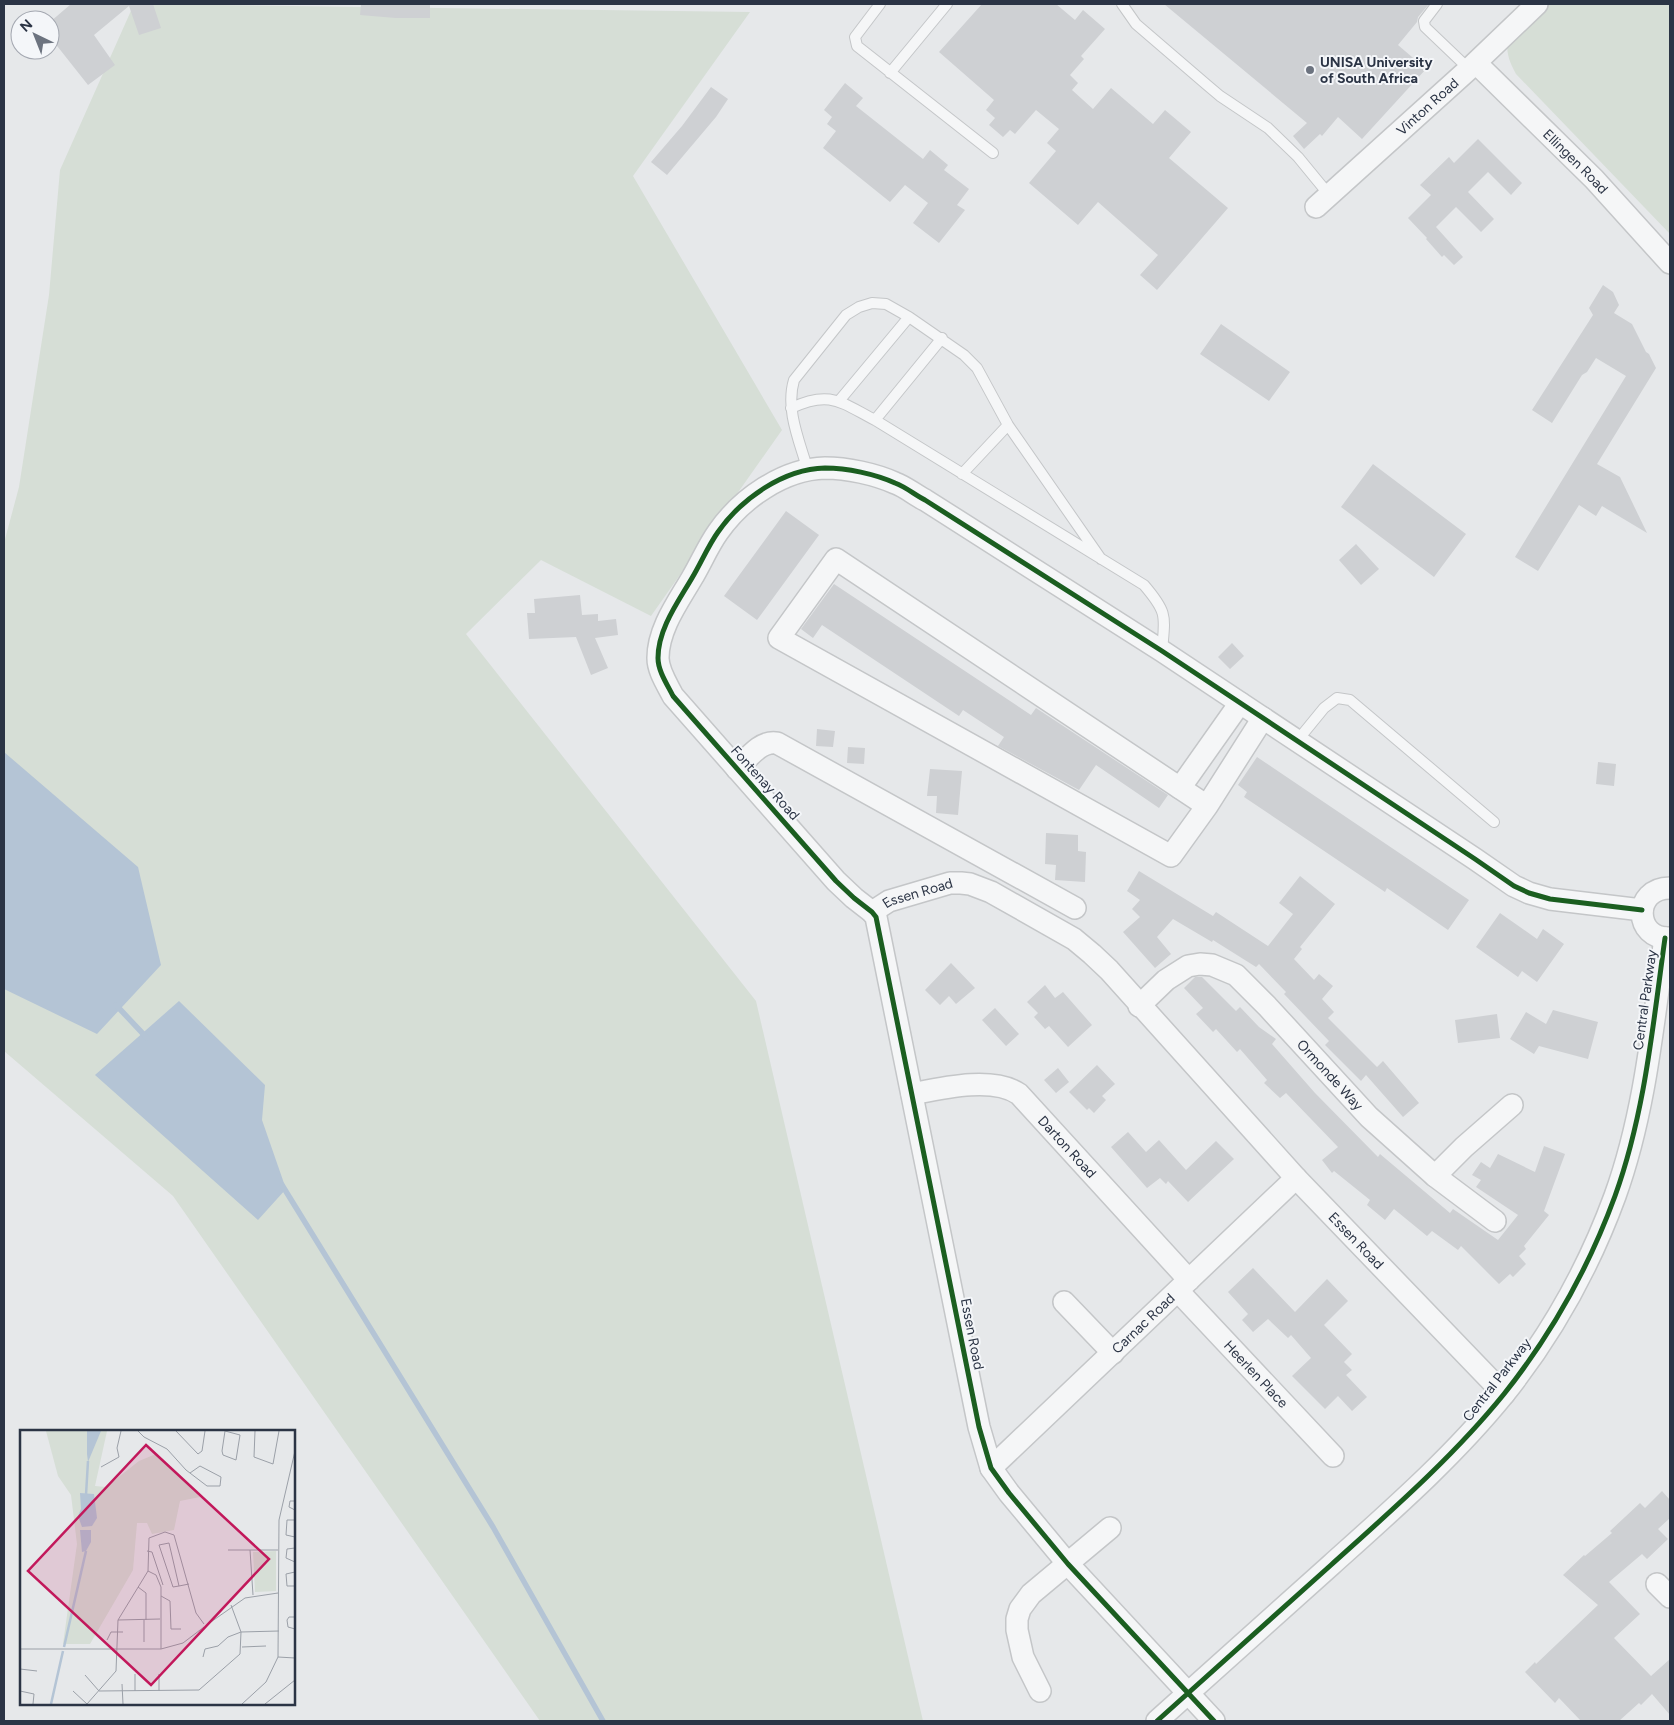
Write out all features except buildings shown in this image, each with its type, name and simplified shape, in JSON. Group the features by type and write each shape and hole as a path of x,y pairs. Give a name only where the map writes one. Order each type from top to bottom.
{"street":[{"name":"Vinton Road","path":"1323,202 1537,4"},
{"name":"Ellingen Road","path":"1472,66 1594,179 1670,263"},
{"path":"808,471 824,468 847,470 896,483 1162,651 1475,858 1514,886 1550,899 1642,910"},
{"name":"Fontenay Road","path":"808,471 773,482 737,510 718,532 662,632 658,658 662,675 673,696 836,881 872,912"},
{"path":"1207,806 836,559 780,638 1171,856 1207,806 1263,718"},
{"path":"1180,788 1240,703"},
{"path":"737,769 758,748 771,742 777,743 1075,908"},
{"name":"Essen Road","path":"1214,1721 1068,1564 1009,1493 991,1468 979,1427 876,918 872,912 889,901 950,883 961,882 991,892 1074,939 1109,970 1139,1006 1296,1178 1504,1394"},
{"path":"1668,938 1657,936 1650,932 1642,918 1642,910 1644,902 1649,896 1656,891 1670,888"},
{"name":"Central Parkway","path":"1157,1721 1394,1508 1456,1448 1504,1394 1551,1329 1576,1285 1615,1196 1634,1136 1668,938"},
{"name":"Ormonde Way","path":"1139,1006 1166,980 1188,966 1212,965 1236,976 1267,1006 1369,1117 1435,1176 1495,1221"},
{"name":"Darton Road","path":"912,1094 950,1087 976,1085 1011,1088 1019,1094 1184,1286"},
{"path":"1435,1176 1512,1105"},
{"name":"Carnac Road","path":"991,1468 1296,1178"},
{"name":"Heerlen Place","path":"1184,1286 1333,1456"},
{"path":"1064,1302 1113,1353"},
{"path":"1040,1690 1023,1657 1017,1630 1017,1619 1025,1601 1031,1594 1110,1528"}],"lane":[{"path":"880,4 855,37 857,46 993,154"},
{"path":"890,73 947,4"},
{"path":"1122,4 1136,24 1220,96 1268,128 1298,157 1323,202"},
{"path":"1437,4 1424,21 1425,27 1472,66"},
{"path":"808,471 790,408 794,380 846,315 859,307 872,303 886,304 942,338 977,368 1008,424 1101,560"},
{"path":"838,402 909,317"},
{"path":"875,420 942,338"},
{"path":"790,408 824,398 838,402 875,420 1144,585 1163,611 1162,651"},
{"path":"962,474 1008,424"},
{"path":"1297,741 1324,708 1337,698 1350,700 1494,822"}],"shaded area":[{"path":"134,4 750,12 633,176 782,430 651,616 541,560 466,634 756,1001 923,1721 540,1721 173,1196 4,1051 4,543 19,487 49,295 60,170"},
{"path":"1545,4 1670,4 1670,234 1516,74 1509,59 1507,43"}],"water":[{"path":"4,752 138,867 161,965 97,1034 4,989"},
{"path":"179,1001 265,1085 262,1120 286,1189 258,1220 95,1075"}],"waterway":[{"path":"116,1005 147,1038"},
{"path":"282,1185 493,1527 603,1721"}],"cycle path":[{"path":"1214,1721 1068,1564 1009,1493 991,1468 979,1427 876,917 836,881 673,696 661,673 658,658 661,637 675,606 711,543 727,520 764,488 779,480 809,470 834,468 870,474 899,485 925,500 1162,651 1514,886 1550,899 1642,910"},
{"path":"1157,1721 1443,1462 1504,1394 1538,1348 1567,1300 1593,1249 1615,1196 1625,1165 1634,1133 1647,1068 1665,938"}],"place":[{"name":"UNISA University of South Africa","path":"1310,70"}]}
